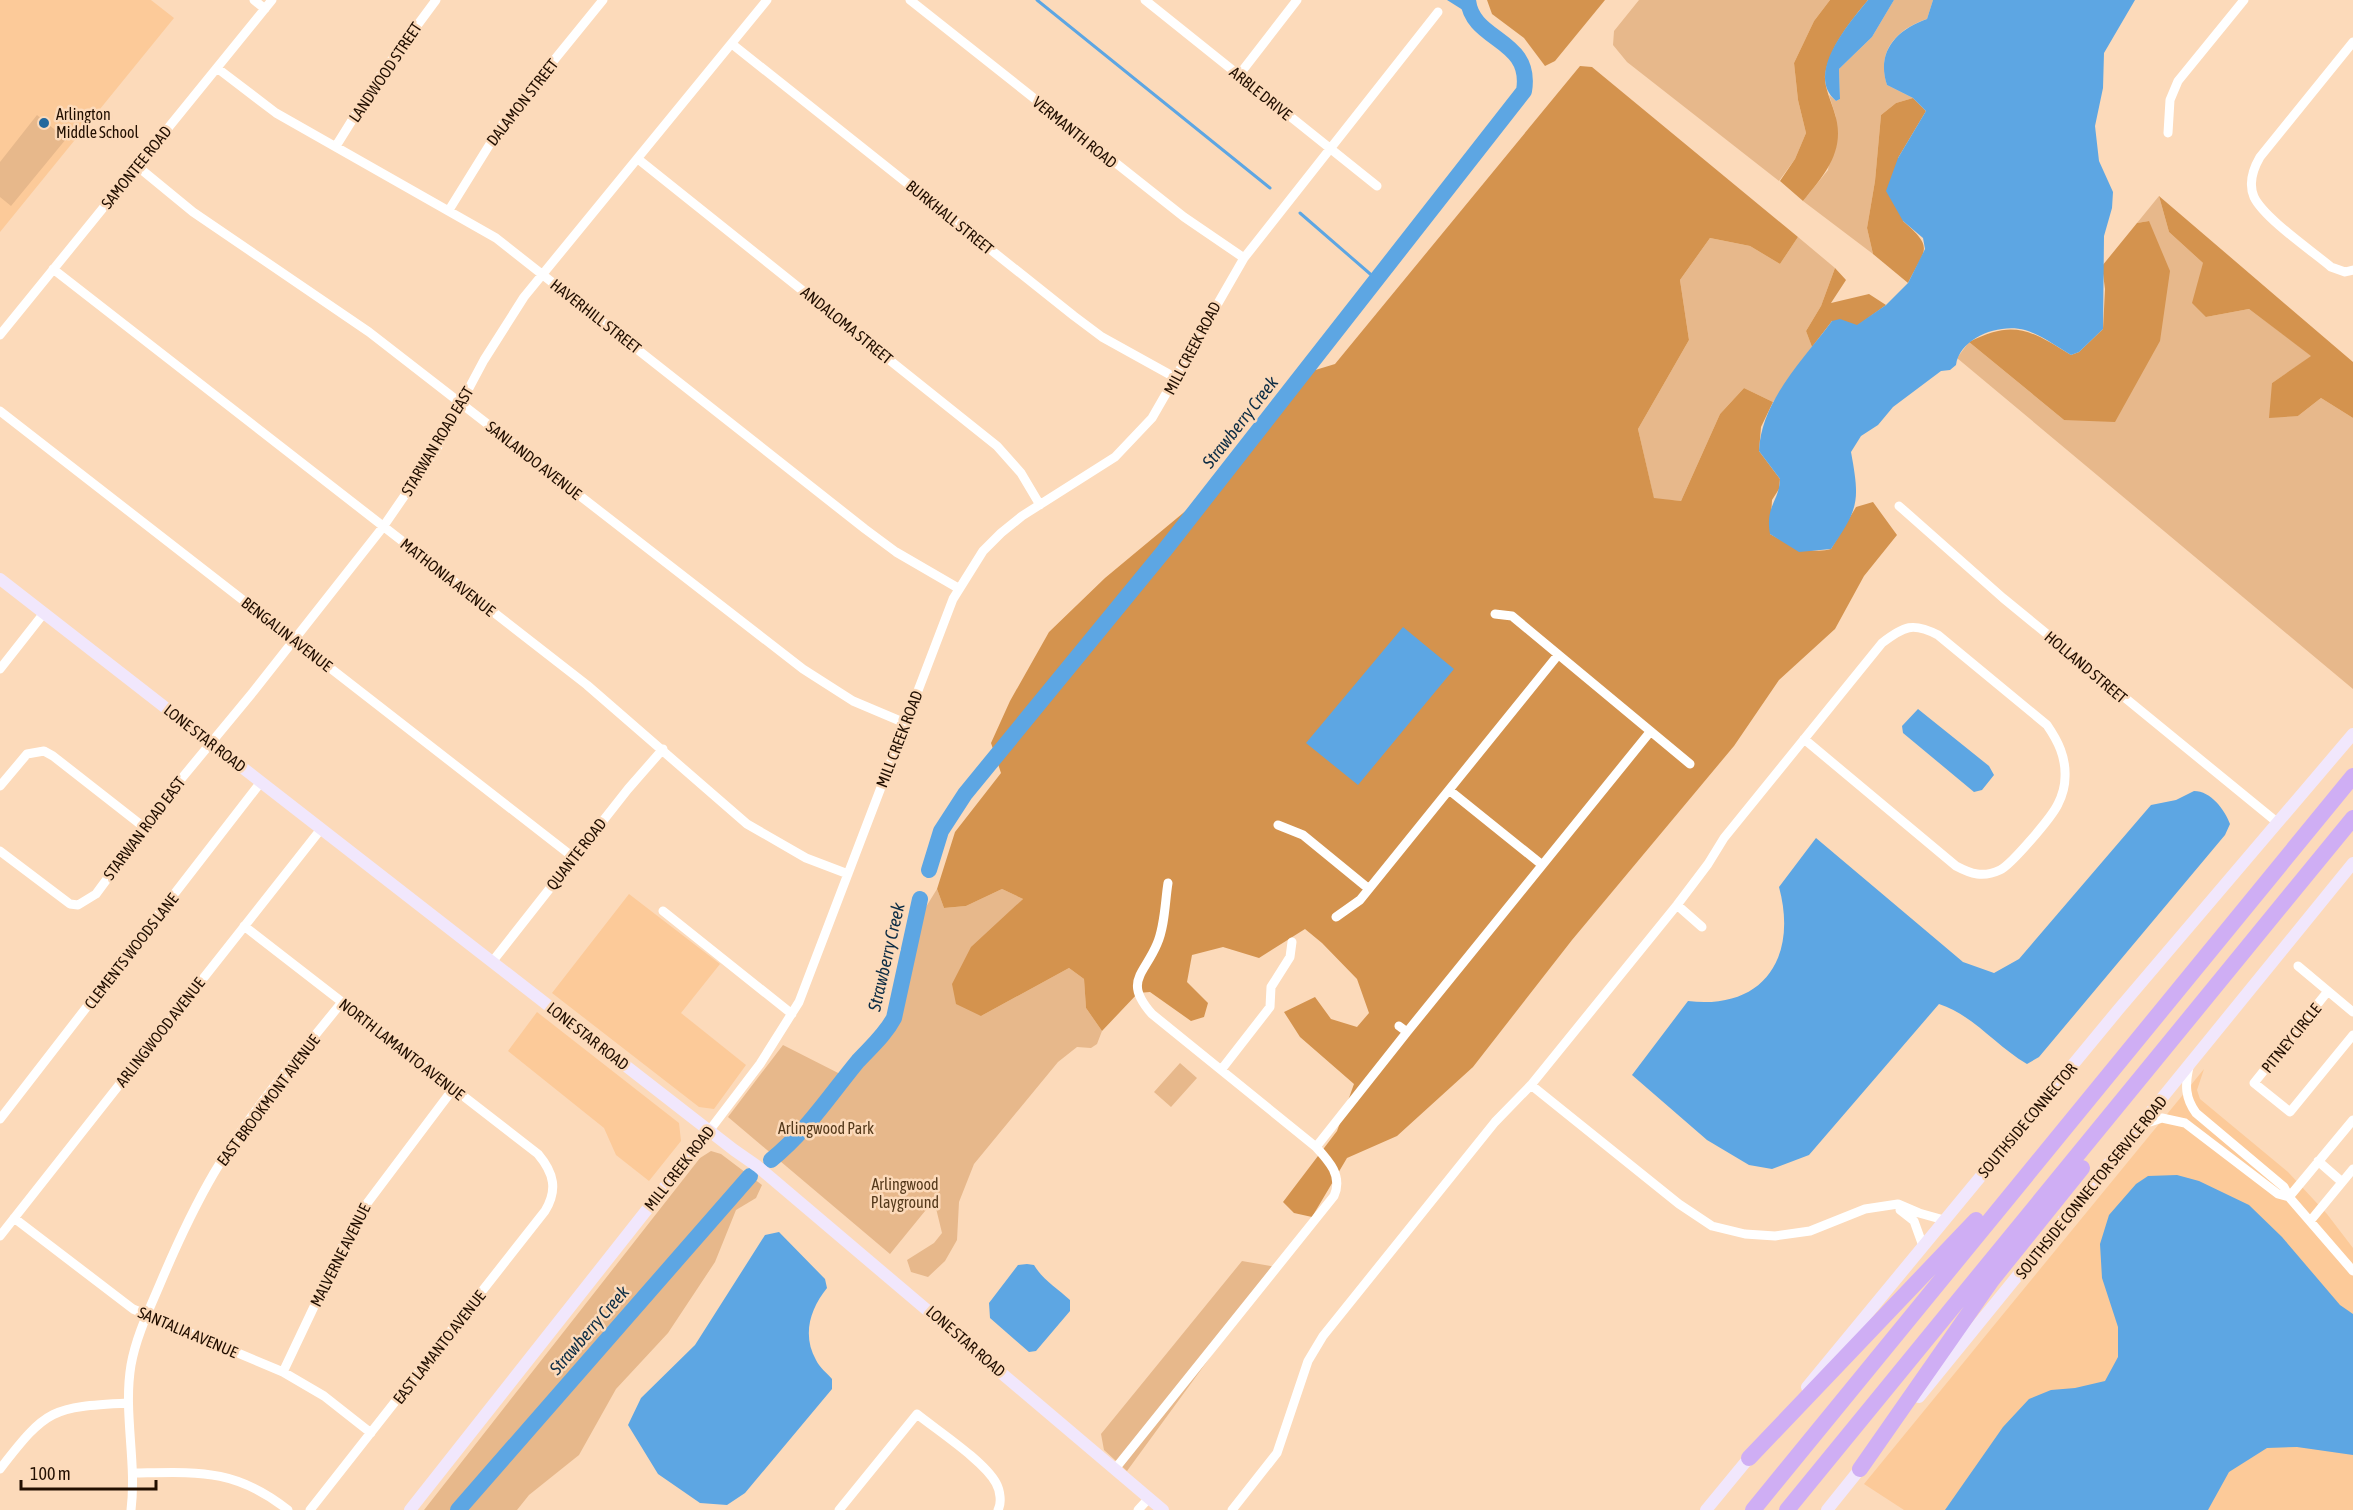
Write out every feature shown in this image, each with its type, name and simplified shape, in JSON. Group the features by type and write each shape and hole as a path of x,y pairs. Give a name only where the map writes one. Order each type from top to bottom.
{"highway":[{"name":"SOUTHSIDE CONNECTOR","path":"1753,1510 2353,776"},
{"path":"1788,1510 2353,818"},
{"path":"1860,1469 1992,1280 2089,1159 2271,919"},
{"path":"1749,1458 2000,1194 2023,1178"}],"street":[{"path":"254,0 265,9"},
{"name":"SAMONTEE ROAD","path":"0,335 272,0"},
{"name":"LANDWOOD STREET","path":"336,146 384,68 436,0"},
{"name":"DALAMON STREET","path":"449,210 503,123 603,0"},
{"name":"STARWAN ROAD EAST","path":"0,851 63,900 78,905 96,894 210,742 295,640 383,527 436,450 504,326 525,297 767,0"},
{"name":"VERMANTH ROAD","path":"910,0 1176,211 1244,258"},
{"name":"ARBLE DRIVE","path":"1145,0 1377,186"},
{"path":"1239,75 1297,0"},
{"path":"2168,134 2170,100 2178,81 2244,0"},
{"name":"MILL CREEK ROAD","path":"410,1510 709,1131 760,1064 792,1014 958,588 983,551 1001,532 1114,457 1152,418 1220,296 1244,258 1438,12"},
{"path":"2353,42 2260,157 2253,170 2251,185 2261,208 2287,231 2331,267 2345,272 2353,270"},
{"name":"BURKHALL STREET","path":"732,44 1074,316 1102,337 1176,378"},
{"name":"HAVERHILL STREET","path":"217,68 276,113 496,238 865,529 896,552 958,588"},
{"name":"ANDALOMA STREET","path":"638,159 997,446 1021,473 1040,505"},
{"name":"SANLANDO AVENUE","path":"137,166 193,212 323,299 461,403 803,669 853,701 905,723"},
{"name":"MATHONIA AVENUE","path":"53,269 587,685 747,824 806,858 848,874"},
{"name":"BENGALIN AVENUE","path":"0,411 573,857"},
{"name":"HOLLAND STREET","path":"1899,506 2003,598 2278,823"},
{"name":"LONE STAR ROAD","path":"0,579 757,1166 912,1294 1163,1510"},
{"path":"0,669 44,613"},
{"path":"1496,614 1512,616 1690,764"},
{"path":"1232,1510 1277,1453 1308,1361 1323,1336 1495,1122 1531,1084 1677,904 1724,838 1804,739 1882,643 1899,629 1920,626 1938,635 2047,725 2058,740 2064,760 2063,793 2057,807 2009,865 1987,874 1972,875 1956,866 1804,739"},
{"path":"1336,917 1354,907 1558,654"},
{"path":"1316,1147 1403,1029 1650,732"},
{"name":"SOUTHSIDE CONNECTOR","path":"1706,1510 1944,1220 2353,734"},
{"name":"QUANTE ROAD","path":"492,962 573,857 663,749"},
{"path":"0,786 20,760 35,751 53,756 145,828"},
{"name":"CLEMENTS WOODS LANE","path":"0,1119 261,782"},
{"path":"1449,790 1541,864"},
{"path":"1278,825 1303,835 1369,889"},
{"name":"ARLINGWOOD AVENUE","path":"0,1236 321,829"},
{"name":"SOUTHSIDE CONNECTOR SERVICE ROAD","path":"1827,1510 2353,863"},
{"path":"1115,1469 1334,1196 1337,1188 1336,1173 1316,1147 1152,1014 1142,1003 1137,990 1141,969 1158,944 1168,883"},
{"path":"1677,904 1702,927"},
{"path":"663,911 792,1014"},
{"name":"NORTH LAMANTO AVENUE","path":"244,926 538,1154 553,1177"},
{"path":"1221,1070 1270,1007 1271,987 1290,957 1292,942"},
{"path":"2298,966 2353,1012"},
{"name":"PITNEY CIRCLE","path":"2328,991 2254,1083 2290,1112 2353,1035"},
{"name":"EAST BROOKMONT AVENUE","path":"131,1510 134,1473 128,1403 131,1365 147,1316 181,1235 214,1172 236,1139 342,1002"},
{"path":"2190,1066 2186,1091 2189,1103 2196,1113 2284,1186 2289,1197 2353,1271"},
{"path":"1531,1084 1679,1204 1712,1226 1745,1234 1775,1236 1810,1231 1865,1209 1893,1205 1905,1206 1918,1213 1944,1220"},
{"name":"MALVERNE AVENUE","path":"283,1372 348,1234 365,1206 453,1089"},
{"path":"2141,1125 2162,1118 2185,1123 2278,1194 2289,1197"},
{"path":"2289,1197 2353,1120"},
{"path":"2318,1161 2342,1182"},
{"path":"2311,1220 2353,1169"},
{"name":"EAST LAMANTO AVENUE","path":"310,1510 545,1211 551,1201 553,1177"},
{"path":"1893,1205 1911,1216 1923,1246"},
{"name":"SANTALIA AVENUE","path":"14,1218 115,1296 147,1316 283,1372 324,1396 371,1433"},
{"path":"0,1469 32,1429 47,1416 82,1405 128,1403"},
{"path":"838,1510 917,1414 984,1468 997,1484 1001,1504 998,1510"},
{"path":"134,1473 203,1472 227,1476 254,1486 288,1510"},
{"path":"1138,1510 1149,1498"}],"shaded area":[{"name":"Arlington Middle School","path":"0,0 151,0 174,18 0,232"},
{"path":"1487,0 1605,0 1555,61 1545,66 1524,38 1492,14"},
{"path":"1830,0 1868,0 1854,17 1831,54 1825,79 1837,125 1836,149 1826,170 1803,201 1780,181 1795,159 1806,133 1798,100 1794,63 1814,21"},
{"path":"1580,66 1592,67 1798,237 1780,264 1750,246 1710,238 1680,280 1689,340 1638,429 1654,498 1681,501 1720,414 1744,388 1773,402 1761,427 1759,451 1780,479 1779,489 1772,500 1770,534 1807,550 1831,549 1856,507 1873,502 1897,535 1864,576 1835,629 1779,680 1734,746 1572,940 1473,1067 1397,1136 1347,1158 1312,1217 1294,1213 1283,1202 1337,1131 1354,1084 1300,1037 1284,1012 1315,997 1331,1019 1357,1027 1369,1013 1357,979 1322,943 1305,929 1259,958 1223,947 1192,955 1187,982 1208,1003 1204,1017 1191,1021 1150,992 1138,993 1102,1031 1086,1008 1084,979 1069,968 981,1016 956,1004 952,984 971,947 1023,899 1002,889 966,906 944,908 937,889 955,832 1001,773 991,743 1010,701 1049,632 1105,578 1230,474 1312,371 1335,364"},
{"path":"1913,98 1926,111 1898,158 1903,221 1920,238 1924,249 1908,283 1873,254 1867,228 1875,181 1881,115 1896,103"},
{"path":"2159,196 2353,362 2353,418 2321,398 2298,416 2269,418 2272,383 2311,356 2249,309 2206,317 2192,303 2203,263 2169,232"},
{"path":"2149,221 2170,271 2160,341 2115,422 2064,420 1969,342 1998,331 2022,330 2044,339 2071,355 2079,352 2103,329 2105,289 2102,266 2137,223"},
{"path":"1835,268 1846,280 1831,303 1869,294 1886,305 1857,326 1832,321 1812,347 1806,331 1821,306"},
{"path":"629,894 720,964 681,1013 746,1065 714,1109 699,1107 552,993"},
{"path":"537,1012 679,1123 681,1141 649,1181 616,1155 604,1128 508,1051"},
{"path":"2204,1069 2197,1090 2200,1099 2288,1172 2327,1214 2353,1248 2353,1510 1904,1510 1864,1484"}],"green space":[{"path":"1639,0 1830,0 1814,21 1794,63 1798,100 1806,133 1795,159 1779,181 1627,62 1613,45 1614,31"},
{"path":"1894,0 1933,0 1927,19 1906,29 1891,43 1884,62 1887,85 1913,98 1896,103 1881,115 1875,181 1867,228 1873,254 1803,201 1828,170 1836,117 1829,95 1836,101 1840,99 1839,69 1872,37"},
{"path":"37,115 66,139 11,206 0,197 0,162"},
{"path":"2159,196 2169,232 2203,263 2206,317 2249,309 2312,356 2272,383 2298,416 2321,398 2353,418 2353,689 1957,358 1969,342 2064,420 2149,221 2137,223"},
{"path":"1798,237 1835,268 1821,306 1806,331 1812,347 1773,402 1744,388 1720,414 1681,501 1654,499 1638,429 1689,340 1680,280 1710,238 1750,246 1780,264"},
{"path":"937,889 944,908 966,906 1002,889 1023,899 1005,918 981,1016 1069,968 1084,979 1086,1008 1102,1031 1097,1044 1091,1048 1077,1047 1058,1062 974,1164 959,1202 957,1240 945,1261 928,1277 911,1272 907,1260 934,1243 942,1233 934,1200 890,1254 728,1117 783,1045 850,1079 888,1035 900,1015 921,915"},
{"path":"1180,1063 1197,1078 1171,1107 1154,1092"},
{"path":"711,1151 721,1154 762,1185 756,1198 736,1210 715,1262 668,1333 616,1389 579,1455 529,1495 517,1510 424,1510 700,1158"},
{"path":"1242,1261 1276,1267 1127,1471 1104,1450 1101,1434"}],"water":[{"path":"1447,0 1474,0 1474,17"},
{"path":"1868,0 1894,0 1872,37 1839,69 1840,99 1836,101 1827,90 1825,77 1827,63 1851,21"},
{"path":"1933,0 2135,0 2104,53 2103,88 2095,126 2099,161 2113,192 2112,208 2104,236 2103,329 2079,352 2071,355 2037,335 2015,328 1993,331 1973,340 1959,355 1956,365 1950,370 1941,371 1893,407 1878,425 1861,436 1851,452 1856,493 1852,513 1847,523 1831,549 1799,552 1770,534 1769,517 1780,479 1759,451 1762,433 1767,415 1785,382 1832,321 1840,319 1857,325 1886,305 1908,283 1925,249 1923,238 1903,221 1886,191 1898,158 1926,111 1913,98 1887,85 1884,62 1891,44 1898,36 1906,29 1927,19"},
{"path":"1403,627 1454,669 1358,785 1306,743"},
{"path":"1918,709 1989,766 1994,775 1982,790 1974,792 1903,733 1902,726"},
{"path":"2194,791 2206,794 2221,807 2230,824 2225,835 2039,1057 2027,1064 1963,1015 1939,1004 1809,1155 1772,1169 1749,1165 1707,1140 1632,1075 1688,1001 1715,1002 1737,997 1755,987 1769,974 1779,956 1783,936 1784,912 1779,887 1816,838 1963,962 1994,973 2019,959 2151,805 2176,800"},
{"path":"2177,1175 2199,1181 2249,1205 2282,1237 2340,1305 2353,1314 2353,1455 2297,1447 2267,1448 2229,1472 2208,1510 1945,1510 2003,1427 2029,1399 2051,1390 2075,1388 2105,1381 2118,1357 2118,1327 2102,1278 2100,1244 2109,1215 2136,1184 2148,1176"},
{"path":"779,1232 825,1279 827,1288 812,1313 809,1341 817,1363 832,1379 832,1389 745,1493 727,1505 700,1503 658,1474 628,1425 641,1398 695,1345 765,1235"},
{"path":"1018,1265 1034,1265 1070,1300 1070,1311 1036,1351 1029,1352 990,1318 989,1303"}],"waterway":[{"path":"1037,0 1270,188"},
{"name":"Strawberry Creek","path":"929,870 941,831 965,794 1164,551 1524,91 1524,74 1520,60 1480,24 1472,14 1468,0"},
{"path":"1300,213 1376,279"},
{"name":"Strawberry Creek","path":"771,1160 807,1125 894,1018 920,899"},
{"name":"Strawberry Creek","path":"458,1510 750,1176"}],"place":[{"name":"Arlington Middle School","path":"44,123"}],"park label":[{"name":"Arlingwood Park","path":"826,1128"},
{"name":"Arlingwood Playground","path":"905,1193"}]}
